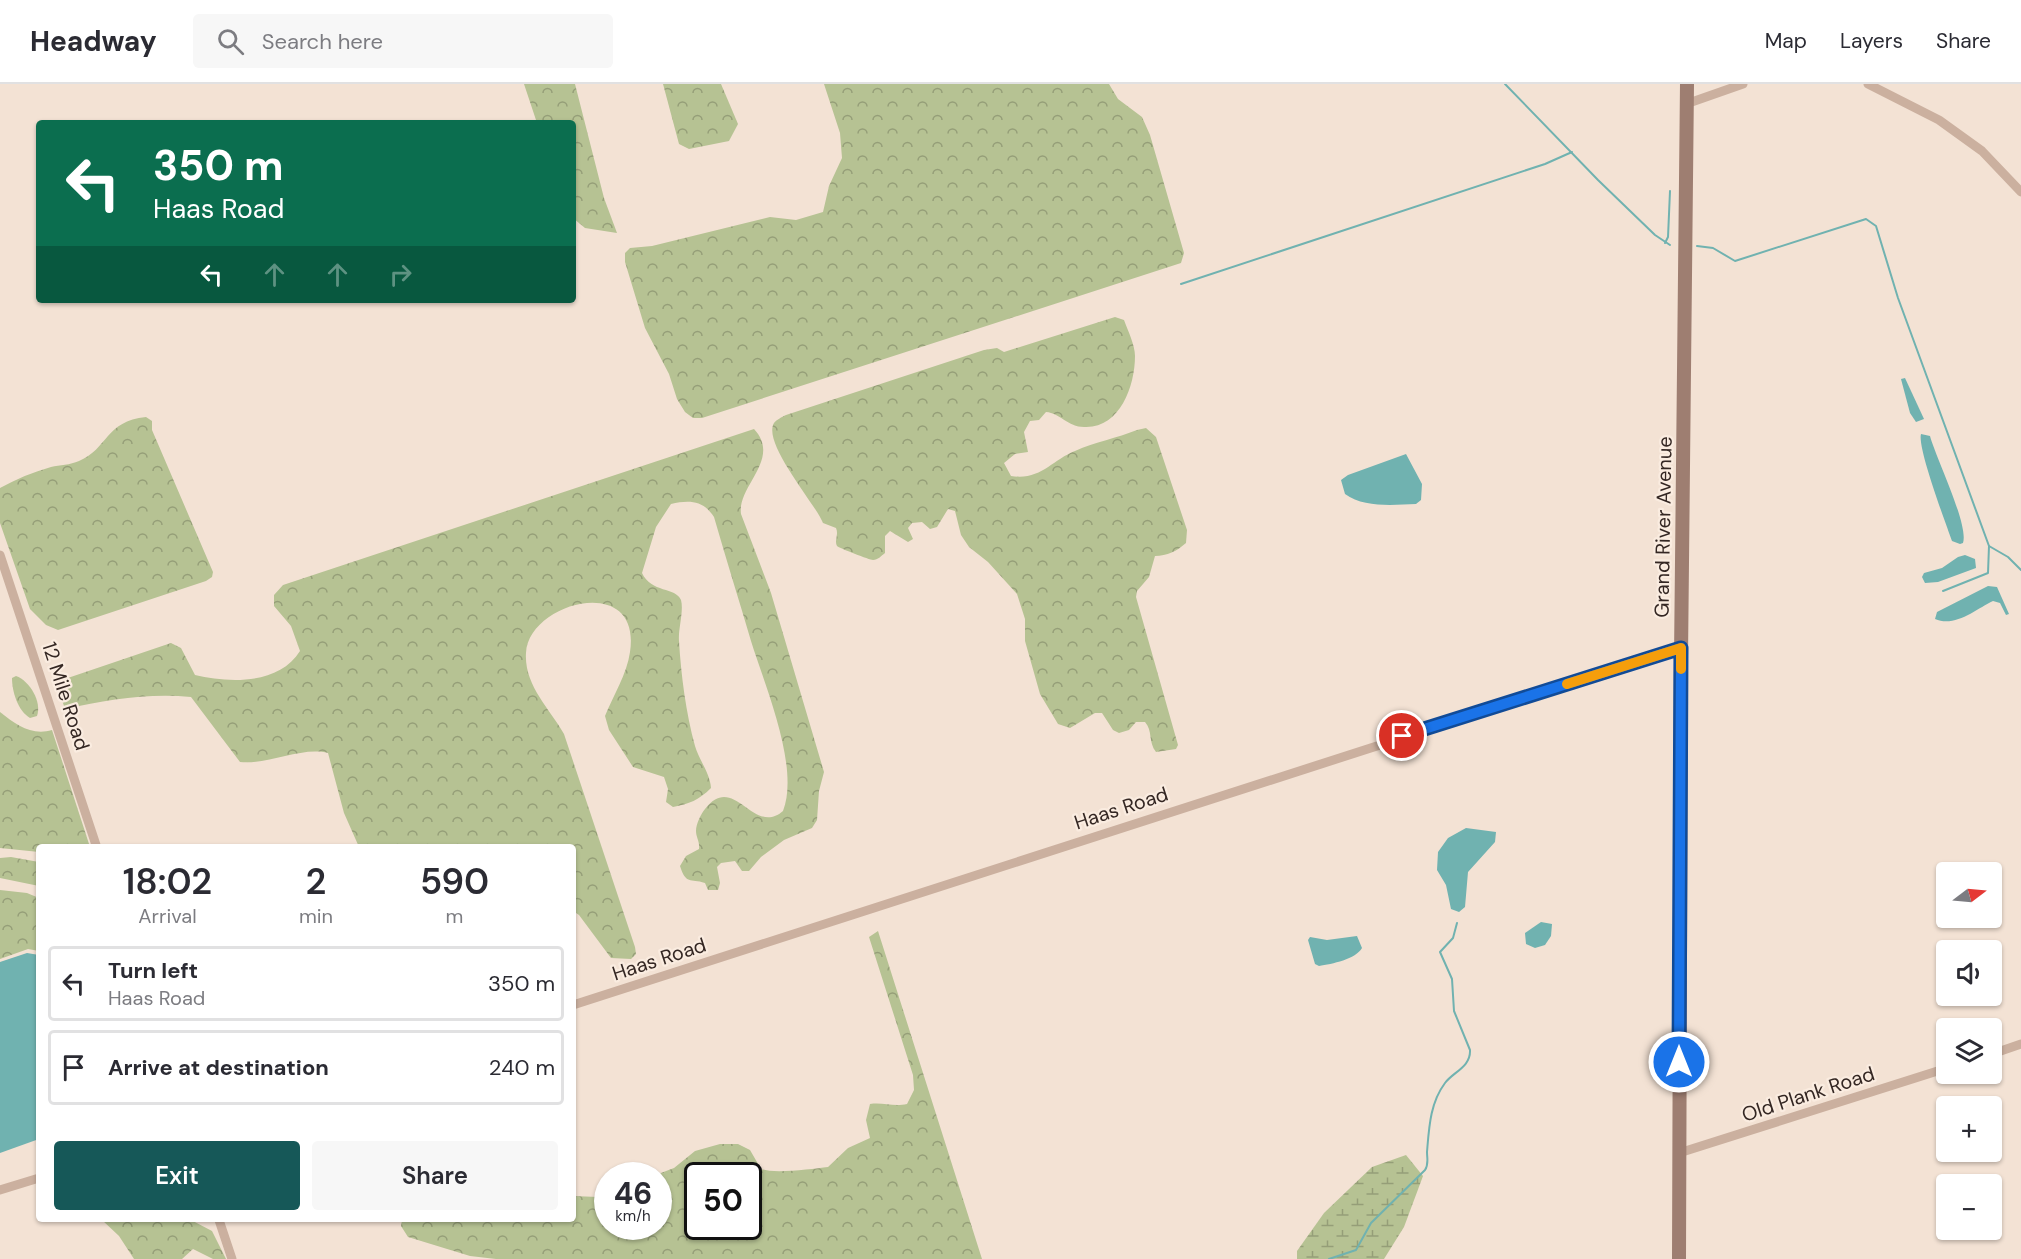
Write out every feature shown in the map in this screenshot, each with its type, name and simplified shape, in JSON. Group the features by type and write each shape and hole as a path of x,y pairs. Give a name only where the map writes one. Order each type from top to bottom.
{"main road":[{"name":"Grand River Avenue","path":"1679,1259 1681,648 1687,84"}],"street":[{"path":"1686,104 1743,84"},
{"path":"1868,84 1939,120 1982,151 2021,192"},
{"name":"12 Mile Road","path":"0,555 96,844"},
{"name":"Haas Road","path":"576,1004 1681,648"},
{"path":"2002,1051 2021,1044"},
{"name":"Old Plank Road","path":"1679,1153 1936,1071"},
{"path":"0,1190 36,1179"},
{"path":"220,1222 232,1259"}],"green space":[{"path":"524,84 575,84 604,198 617,233 585,228 576,220 576,120 536,120"},
{"path":"663,84 721,84 738,124 729,141 689,149 679,144"},
{"path":"824,84 1109,84 1118,99 1142,117 1150,135 1184,253 1181,263 702,418 693,418 685,412 677,399 669,374 645,328 625,262 625,253 630,248 652,246 770,217 796,220 823,212 829,186 842,158 840,133"},
{"path":"1115,317 1124,320 1135,352 1132,380 1123,404 1116,414 1096,426 1084,427 1073,425 1046,412 1039,420 1030,421 1024,432 1028,452 1015,454 1004,463 1011,476 1021,477 1038,473 1075,451 1137,430 1146,428 1156,437 1187,530 1186,543 1183,546 1168,554 1155,556 1149,577 1137,591 1136,597 1178,745 1176,749 1156,752 1145,722 1136,722 1129,730 1119,733 1113,730 1102,713 1095,713 1070,728 1058,724 1040,694 1025,641 1025,619 1017,594 988,562 969,547 961,535 955,511 948,509 937,527 930,529 922,522 912,523 908,528 913,539 908,542 890,531 885,536 885,553 876,559 873,560 843,549 836,544 836,528 823,523 791,473 775,444 772,432 774,423 786,415 984,350 997,348 1004,352"},
{"path":"146,417 152,421 152,430 213,572 212,577 206,581 58,630 46,625 30,609 0,523 0,488 38,471 79,461 96,450 122,424"},
{"path":"754,429 761,440 763,451 761,462 745,493 741,514 771,593 824,772 819,791 817,820 812,828 784,840 761,857 749,871 742,871 735,861 721,863 717,867 720,883 718,890 708,890 705,883 689,880 682,872 680,866 686,856 699,849 696,831 700,816 715,799 725,797 735,800 753,812 772,817 783,811 787,793 787,772 779,726 714,517 705,507 690,502 671,504 656,527 642,573 651,584 674,593 681,600 679,641 683,680 695,746 710,782 711,788 707,792 694,801 673,807 666,802 668,789 664,777 633,767 609,730 605,716 623,677 630,652 629,627 619,611 603,604 583,603 563,609 545,620 532,635 526,653 526,665 533,686 564,734 635,947 636,954 631,959 611,958 576,913 576,844 358,844 344,813 328,753 307,752 262,761 240,762 191,697 128,698 65,709 56,682 171,643 181,648 195,675 238,680 267,676 280,670 300,651 291,626 274,606 274,595 283,585"},
{"path":"16,676 26,682 34,693 38,705 37,716 30,718 19,706 12,683 12,678"},
{"path":"0,712 18,725 31,730 38,732 52,730 89,844 36,844 36,852 0,848"},
{"path":"11,857 36,861 36,885 0,878 0,858"},
{"path":"0,890 27,893 36,897 36,950 28,949 0,959"},
{"path":"878,931 982,1259 496,1259 470,1256 408,1237 401,1226 402,1222 576,1222 576,1196 594,1197 594,1240 672,1240 672,1169 695,1151 720,1144 738,1144 750,1150 757,1162 684,1162 684,1240 762,1240 762,1169 793,1171 828,1167 848,1148 870,1138 866,1120 870,1104 907,1104 914,1090 913,1075 869,937"},
{"path":"1406,1155 1423,1176 1404,1227 1384,1259 1297,1259 1297,1251 1324,1213 1372,1167"},
{"path":"104,1222 195,1222 212,1231 226,1259 213,1259 193,1249 182,1259 134,1259 119,1236"}],"water":[{"path":"1905,378 1924,419 1916,422 1910,413 1901,379"},
{"path":"1921,434 1930,436 1957,507 1964,534 1963,543 1952,541 1927,469"},
{"path":"1406,454 1422,484 1421,500 1416,504 1370,504 1345,494 1341,480 1348,475"},
{"path":"1965,555 1975,559 1976,568 1938,582 1925,583 1922,577 1924,573 1942,568"},
{"path":"1988,586 1997,587 2009,614 2006,615 2000,603 1993,601 1958,619 1943,621 1935,619 1937,612"},
{"path":"1466,828 1496,832 1495,842 1468,872 1465,907 1459,912 1451,909 1446,885 1437,870 1438,852 1448,838"},
{"path":"1541,922 1552,924 1551,936 1545,945 1535,948 1526,944 1525,933"},
{"path":"1357,936 1362,948 1355,955 1330,964 1319,966 1315,964 1308,940 1310,937 1327,940"},
{"path":"27,953 36,954 36,1140 0,1153 0,962"}],"waterway":[{"path":"1505,84 1598,180 1655,235 1670,245"},
{"path":"1181,284 1545,164 1572,152"},
{"path":"1665,243 1668,237 1670,191"},
{"path":"1697,246 1713,248 1735,261 1866,219 1876,226 1898,298 1989,546 1988,573 1943,591"},
{"path":"1989,546 2008,557 2021,570"},
{"path":"1329,1259 1356,1250 1371,1223 1425,1170 1430,1125 1436,1099 1448,1079 1465,1065 1470,1056 1470,1050 1454,1011 1452,979 1440,952 1453,938 1457,923"}],"slow traffic":[{"path":"1567,684 1681,648 1681,669"}],"route":[{"path":"1402,736 1681,648 1679,1062"}]}
